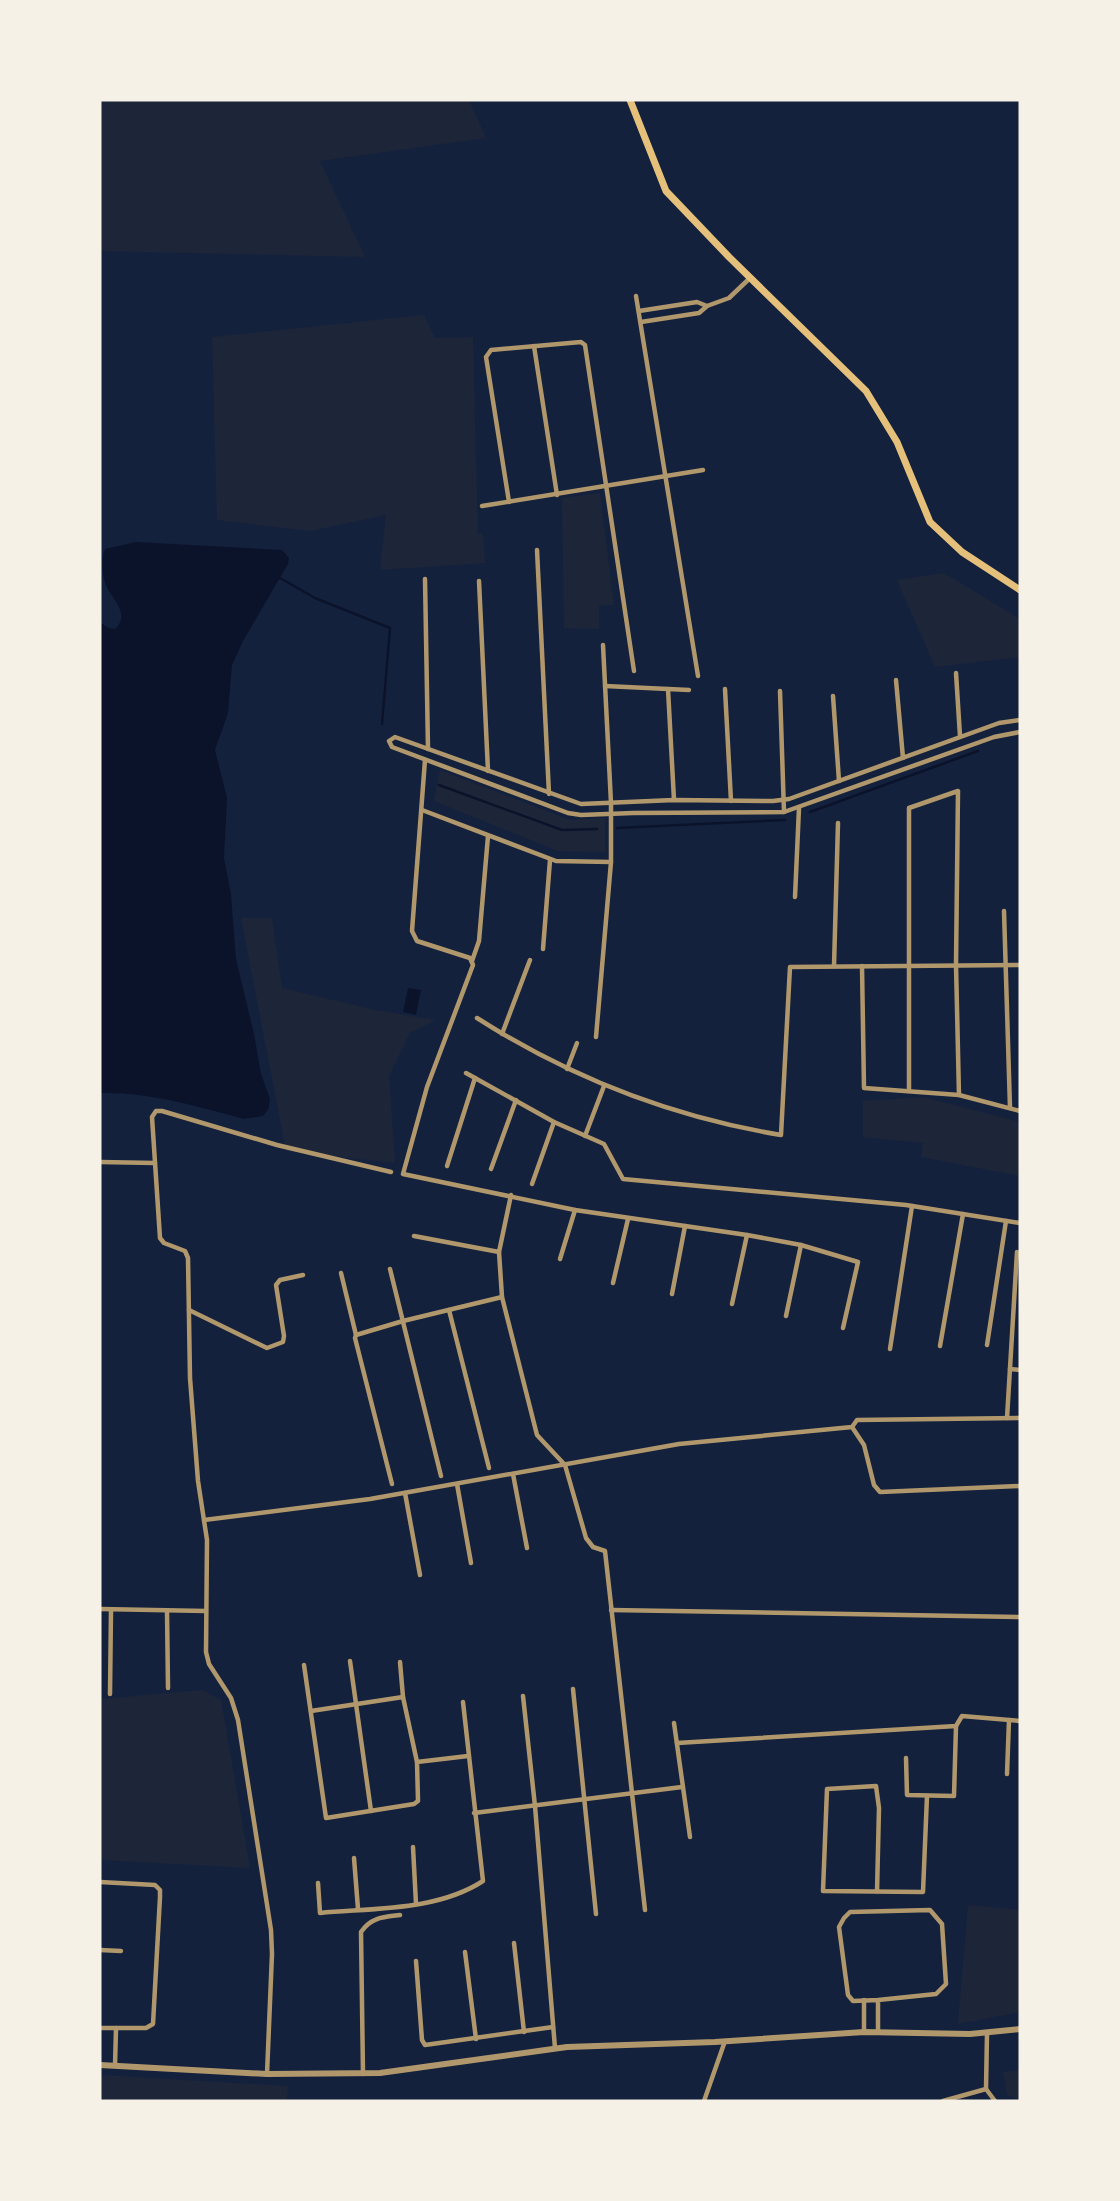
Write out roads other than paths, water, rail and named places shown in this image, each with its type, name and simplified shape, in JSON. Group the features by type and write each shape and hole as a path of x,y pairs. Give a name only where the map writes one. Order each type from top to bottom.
{"main road":[{"path":"630,100 666,191 750,278 866,391 897,442 930,523 962,552 1020,590"}],"street":[{"path":"641,322 699,313 707,306 729,298 750,278"},
{"path":"636,296 698,676"},
{"path":"639,311 697,302 707,306"},
{"path":"509,502 486,357 491,351 577,341 584,345 608,487 634,671"},
{"path":"534,346 557,495"},
{"path":"482,506 703,470"},
{"path":"537,550 549,794"},
{"path":"425,579 428,749"},
{"path":"479,581 488,771"},
{"path":"596,1037 611,862 611,803 603,645"},
{"path":"956,673 960,736"},
{"path":"896,680 903,758"},
{"path":"605,686 690,690"},
{"path":"668,689 674,800"},
{"path":"725,689 731,801"},
{"path":"780,691 784,812"},
{"path":"833,696 839,781"},
{"path":"1020,720 999,723 960,736 784,800 674,800 581,804 395,737 389,741 392,747 425,760 581,816 784,812 994,737 1020,732"},
{"path":"425,760 412,931 417,941 470,958 472,961"},
{"path":"909,1091 908,808 958,792 956,965 959,1095"},
{"path":"795,897 799,808"},
{"path":"422,810 556,861 611,862"},
{"path":"834,966 838,823"},
{"path":"488,835 479,941 427,1087 403,1174 575,1210 801,1245 858,1262 842,1328"},
{"path":"543,950 550,859"},
{"path":"1004,911 1010,1108"},
{"path":"502,1034 530,960"},
{"path":"477,1018 567,1069 604,1086 689,1115 781,1135 790,967 1020,965"},
{"path":"862,966 864,1088 959,1095 1020,1111"},
{"path":"567,1069 577,1042"},
{"path":"466,1073 554,1122 604,1144 623,1179 912,1206 1020,1223"},
{"path":"447,1166 475,1078"},
{"path":"585,1136 604,1086"},
{"path":"491,1169 516,1100"},
{"path":"267,2074 271,1930 238,1720 231,1698 209,1664 206,1652 204,1520 198,1481 190,1378 188,1258 181,1249 164,1243 159,1232 152,1117 156,1111 162,1111 277,1145 391,1172"},
{"path":"532,1184 554,1122"},
{"path":"100,1162 155,1163"},
{"path":"511,1195 499,1252 502,1297 537,1435 565,1465 586,1538 593,1547 605,1551 645,1910"},
{"path":"890,1349 912,1206"},
{"path":"560,1259 575,1210"},
{"path":"940,1346 963,1214"},
{"path":"614,1283 628,1219"},
{"path":"987,1345 1006,1220"},
{"path":"672,1294 685,1226"},
{"path":"732,1304 747,1235"},
{"path":"414,1236 499,1252"},
{"path":"786,1316 801,1245"},
{"path":"1007,1418 1017,1252"},
{"path":"390,1269 441,1476"},
{"path":"341,1273 392,1484"},
{"path":"189,1310 267,1349 271,1348 283,1342 284,1336 276,1285 280,1280 303,1275"},
{"path":"356,1335 502,1297"},
{"path":"449,1310 489,1468"},
{"path":"1010,1369 1020,1370"},
{"path":"204,1520 405,1493 679,1444 852,1427 857,1420 862,1419 1020,1418"},
{"path":"852,1427 864,1445 874,1485 880,1492 1020,1486"},
{"path":"513,1474 527,1548"},
{"path":"457,1484 471,1563"},
{"path":"405,1493 420,1574"},
{"path":"100,1609 206,1611"},
{"path":"110,1694 111,1610"},
{"path":"611,1610 1020,1618"},
{"path":"167,1611 168,1688"},
{"path":"350,1661 371,1811"},
{"path":"304,1665 327,1818 414,1804 418,1801 417,1762 403,1697 400,1662"},
{"path":"573,1689 596,1914"},
{"path":"523,1696 536,1806 555,2048"},
{"path":"311,1711 403,1697"},
{"path":"318,1883 320,1913 416,1904 457,1896 483,1881 463,1702"},
{"path":"906,1758 907,1794 954,1796 956,1726 962,1717 1020,1721"},
{"path":"1007,1774 1009,1720"},
{"path":"674,1723 690,1837"},
{"path":"677,1743 956,1726"},
{"path":"417,1762 468,1756"},
{"path":"877,1892 879,1808 876,1786 827,1789 823,1891 877,1892 923,1892 927,1796"},
{"path":"474,1813 682,1787"},
{"path":"413,1847 416,1904"},
{"path":"354,1858 358,1909"},
{"path":"100,1882 155,1885 160,1889 153,2024 146,2028 100,2028"},
{"path":"930,1910 942,1924 946,1984 936,1994 864,2000 853,2001 848,1995 839,1927 844,1918 850,1912 930,1910"},
{"path":"363,2074 361,1933 377,1918 400,1915"},
{"path":"514,1943 524,2032"},
{"path":"100,1950 121,1951"},
{"path":"465,1952 476,2039"},
{"path":"416,1961 422,2040 425,2045 553,2027"},
{"path":"864,2000 864,2032"},
{"path":"878,2000 878,2032"},
{"path":"115,2066 116,2028"},
{"path":"100,2065 267,2074 363,2074 424,2068 555,2048 864,2032 987,2034 1020,2029"},
{"path":"987,2034 986,2089 995,2101"},
{"path":"704,2101 725,2041"},
{"path":"943,2101 986,2089"}],"waterway":[{"path":"277,579 280,578 315,598 390,628 382,724"},
{"path":"810,812 978,751"},
{"path":"439,785 562,830 597,829"},
{"path":"617,828 785,820"}]}
